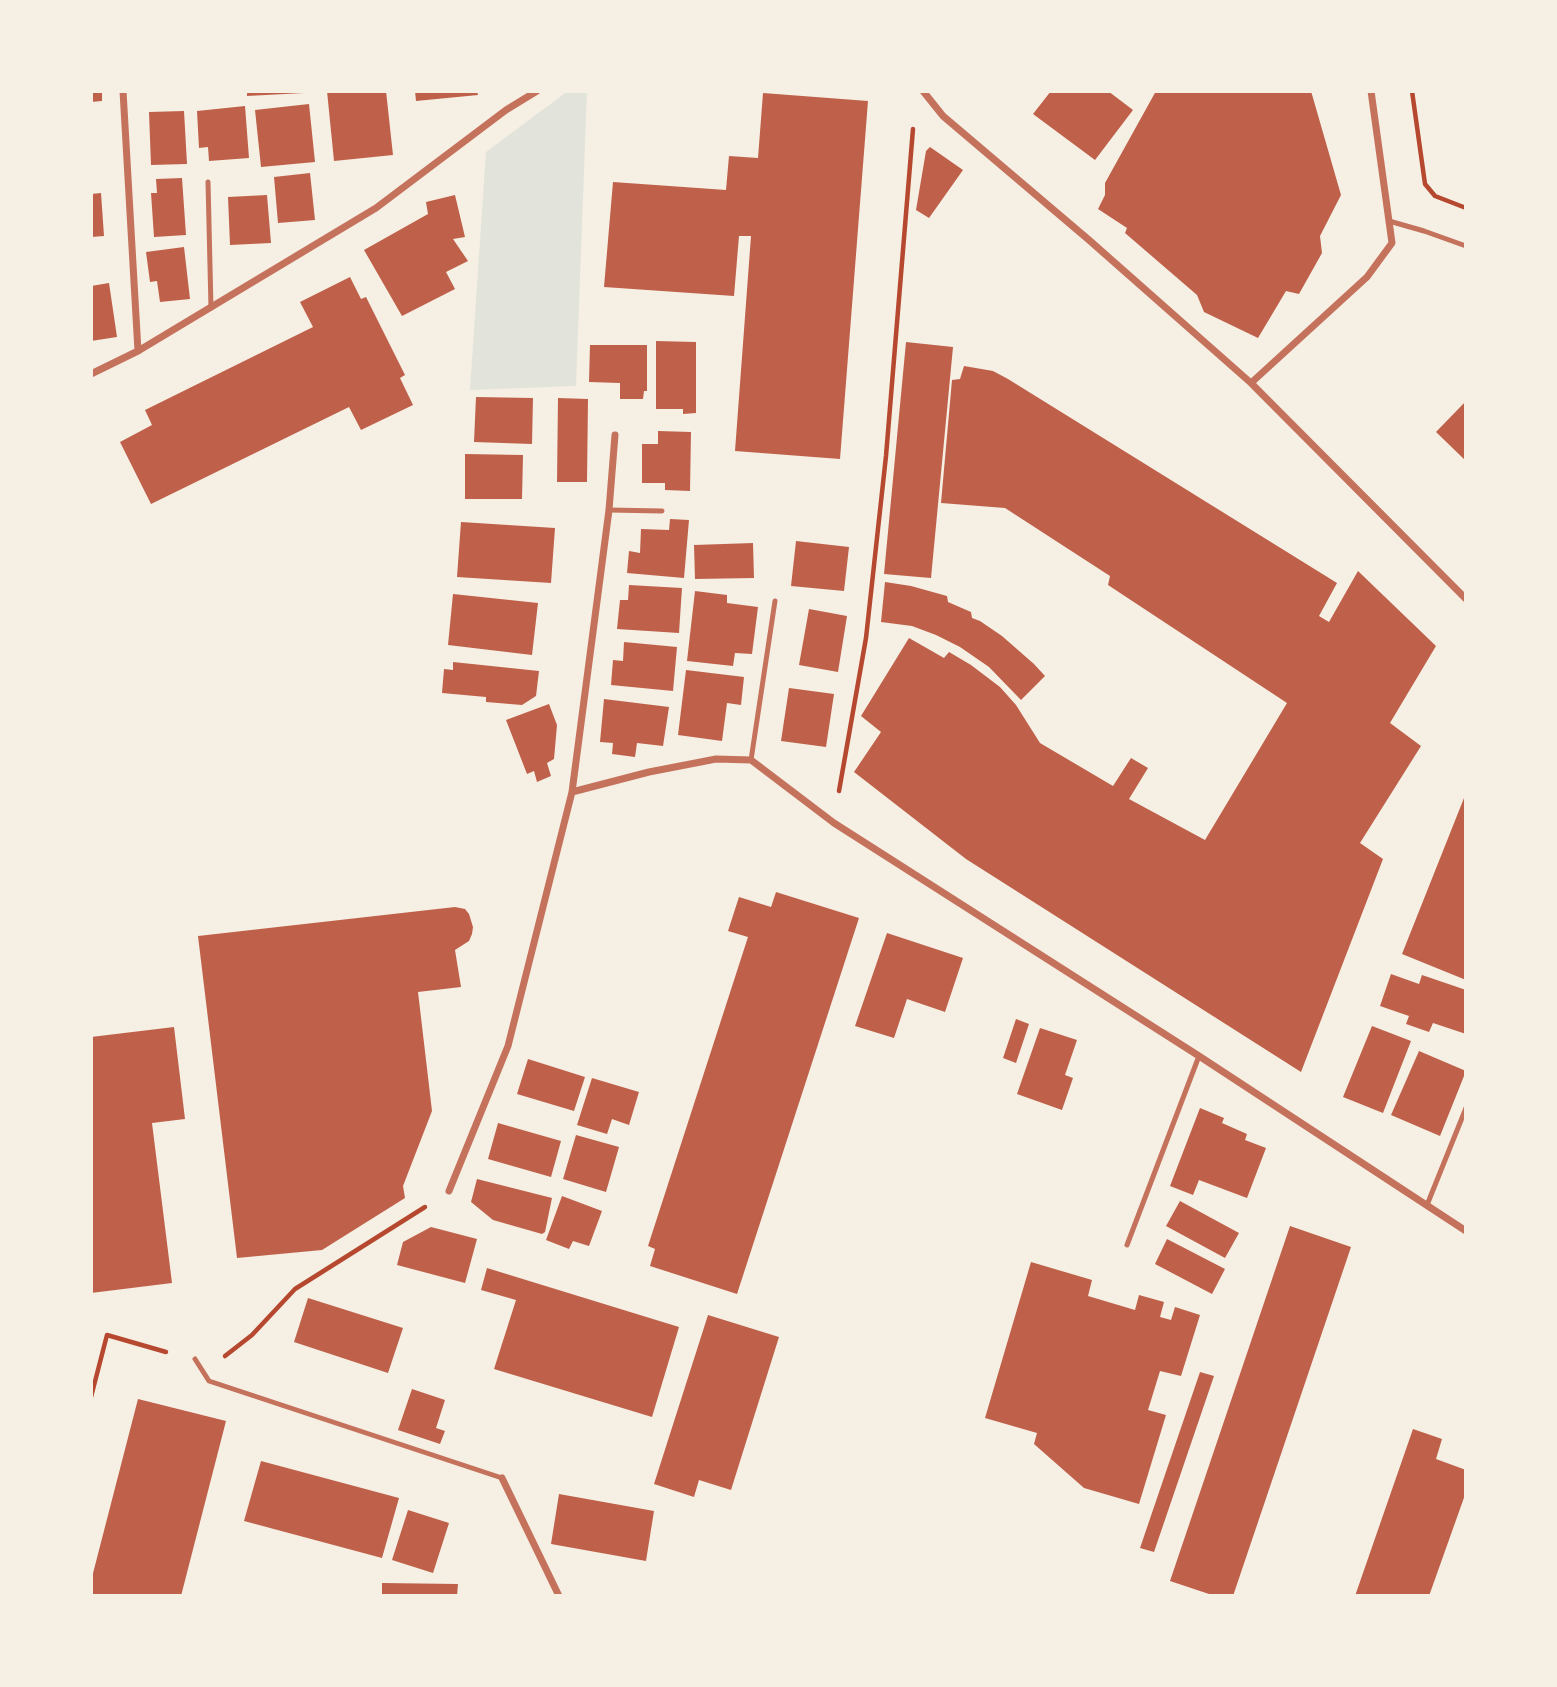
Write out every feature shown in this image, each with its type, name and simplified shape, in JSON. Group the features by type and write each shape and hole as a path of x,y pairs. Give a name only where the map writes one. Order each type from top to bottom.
{"street":[{"path":"123,91 138,351"},
{"path":"91,374 138,351 376,208 506,110 537,91"},
{"path":"923,91 943,116 1090,240 1251,383 1466,599"},
{"path":"1251,383 1367,277 1392,243 1371,91"},
{"path":"449,1191 508,1046 572,792 610,510 615,435"},
{"path":"572,792 649,772 716,759 751,760 834,823 1199,1056 1466,1231"},
{"path":"502,1478 559,1596"}],"lane":[{"path":"208,182 211,308"},
{"path":"1389,221 1466,246"},
{"path":"610,510 662,511"},
{"path":"751,760 775,601"},
{"path":"1127,1245 1199,1056"},
{"path":"1427,1205 1466,1108"},
{"path":"195,1359 209,1381 502,1478"}],"path":[{"path":"1412,91 1425,184 1435,196 1466,208"},
{"path":"834,823 866,638 886,456 914,118"},
{"path":"91,1397 107,1335 195,1359 221,1359 252,1335 295,1289 449,1191"}],"shaded area":[{"path":"568,91 587,91 576,386 470,390 486,152"}],"building":[{"path":"91,91 102,91 102,101 91,102"},
{"path":"247,91 304,91 304,93 247,96"},
{"path":"327,91 386,91 393,155 334,161"},
{"path":"415,91 477,91 478,95 416,101"},
{"path":"1051,91 1108,91 1133,110 1095,160 1033,114"},
{"path":"1156,91 1311,91 1341,195 1320,236 1322,253 1299,294 1286,291 1258,338 1204,312 1197,295 1125,233 1127,228 1098,209 1105,195 1105,183"},
{"path":"763,93 868,101 840,459 735,451 751,236 739,236 734,296 604,287 613,182 726,190 729,156 758,158"},
{"path":"309,104 315,162 261,167 255,110"},
{"path":"245,106 249,158 209,161 208,147 199,148 197,111"},
{"path":"184,111 187,164 151,165 149,112"},
{"path":"930,147 963,170 929,218 916,210 926,151"},
{"path":"310,173 315,220 278,223 274,177"},
{"path":"182,178 186,235 154,237 151,193 157,193 156,179"},
{"path":"101,193 104,236 91,237 91,194"},
{"path":"267,195 271,243 230,245 228,197"},
{"path":"455,195 465,237 453,239 468,261 446,272 455,289 402,316 364,250 428,214 426,202"},
{"path":"184,247 190,299 160,302 157,281 150,282 146,252"},
{"path":"350,277 361,299 366,297 405,375 400,378 413,405 361,430 349,407 151,504 120,442 152,425 145,410 313,327 300,302"},
{"path":"109,283 117,337 91,341 91,286"},
{"path":"656,341 696,342 696,413 683,414 683,409 656,409"},
{"path":"906,342 953,347 931,578 884,574"},
{"path":"590,345 647,345 647,391 644,391 643,399 620,399 620,383 589,382"},
{"path":"964,366 993,371 1008,379 1337,583 1319,616 1329,622 1358,571 1436,646 1390,723 1421,746 1360,843 1383,859 1301,1072 966,859 854,772 881,732 861,716 909,638 944,658 949,652 971,665 1000,687 1016,705 1040,743 1113,786 1131,758 1148,768 1129,799 1205,840 1287,703 1108,585 1110,576 1005,508 941,503 952,380 960,379"},
{"path":"476,397 533,398 532,444 474,442"},
{"path":"558,398 588,399 587,482 557,482"},
{"path":"1466,401 1466,461 1436,432"},
{"path":"658,431 691,432 690,491 665,490 665,483 642,483 642,444 658,444"},
{"path":"465,454 523,455 522,499 465,499"},
{"path":"670,519 689,520 684,578 627,573 629,551 640,553 641,529 669,530"},
{"path":"461,522 555,528 551,583 457,577"},
{"path":"796,541 849,547 844,591 791,586"},
{"path":"753,543 754,578 695,579 694,545"},
{"path":"885,582 947,596 948,602 971,612 972,618 1002,636 1045,676 1021,700 989,667 960,647 912,626 881,622"},
{"path":"629,585 682,588 679,633 617,629 620,600 628,600"},
{"path":"695,591 727,595 727,603 758,607 752,654 735,653 733,666 687,661"},
{"path":"453,594 538,603 532,655 448,645"},
{"path":"809,609 847,616 838,672 799,665"},
{"path":"624,642 677,647 673,691 611,685 613,660 623,661"},
{"path":"453,662 539,671 536,696 522,705 486,702 486,697 442,693 444,669 453,670"},
{"path":"686,670 744,677 741,705 727,703 722,741 678,735"},
{"path":"789,688 834,694 826,747 781,741"},
{"path":"604,699 669,707 663,746 637,743 635,757 612,754 613,743 600,742"},
{"path":"549,704 557,725 554,759 547,763 551,776 537,782 534,771 527,774 506,720"},
{"path":"1466,793 1466,980 1402,954"},
{"path":"776,892 859,918 737,1294 650,1266 655,1249 648,1246 748,937 728,931 739,897 771,907"},
{"path":"455,907 465,909 473,927 469,941 455,950 461,987 418,992 432,1111 403,1186 405,1198 322,1250 237,1258 198,936"},
{"path":"887,933 963,958 945,1012 907,999 894,1038 855,1026"},
{"path":"1391,974 1419,984 1422,975 1466,990 1466,1034 1433,1023 1429,1032 1406,1024 1409,1016 1380,1006"},
{"path":"1016,1019 1029,1024 1016,1063 1003,1058"},
{"path":"1372,1026 1411,1041 1383,1113 1343,1097"},
{"path":"174,1027 185,1119 152,1123 172,1283 91,1293 91,1037"},
{"path":"1040,1028 1077,1040 1065,1075 1073,1078 1062,1110 1017,1094"},
{"path":"1419,1051 1466,1071 1440,1136 1391,1115"},
{"path":"528,1059 585,1077 574,1111 517,1094"},
{"path":"592,1078 639,1092 629,1125 612,1119 607,1134 577,1125"},
{"path":"1200,1108 1224,1118 1222,1123 1247,1134 1245,1140 1266,1148 1247,1198 1199,1180 1193,1195 1170,1186"},
{"path":"498,1123 561,1141 551,1177 488,1159"},
{"path":"576,1135 619,1147 606,1192 563,1179"},
{"path":"477,1179 552,1198 545,1232 542,1234 493,1220 471,1202"},
{"path":"562,1196 602,1211 589,1246 573,1241 569,1249 546,1240"},
{"path":"1180,1201 1239,1233 1225,1258 1166,1226"},
{"path":"1290,1226 1351,1247 1233,1596 1215,1596 1170,1581"},
{"path":"431,1227 477,1239 465,1283 397,1265 403,1242"},
{"path":"1167,1239 1225,1269 1212,1294 1155,1264"},
{"path":"1031,1262 1092,1280 1088,1296 1135,1310 1139,1295 1164,1302 1160,1317 1171,1320 1175,1307 1200,1315 1181,1376 1160,1371 1148,1410 1166,1415 1139,1504 1084,1488 1034,1444 1037,1433 985,1418"},
{"path":"487,1268 679,1327 652,1417 494,1369 516,1300 481,1290"},
{"path":"308,1298 403,1328 388,1373 294,1342"},
{"path":"708,1315 779,1337 731,1490 699,1480 694,1497 654,1484"},
{"path":"1200,1372 1214,1376 1154,1552 1140,1548"},
{"path":"412,1389 445,1400 436,1428 445,1431 440,1444 398,1430"},
{"path":"138,1399 226,1421 181,1596 91,1596 91,1581"},
{"path":"1413,1429 1442,1439 1436,1459 1466,1470 1466,1492 1429,1596 1355,1596"},
{"path":"261,1461 399,1498 382,1558 244,1521"},
{"path":"559,1494 654,1511 646,1561 551,1544"},
{"path":"408,1510 449,1523 433,1573 392,1560"},
{"path":"382,1583 458,1584 457,1596 382,1596"}]}
